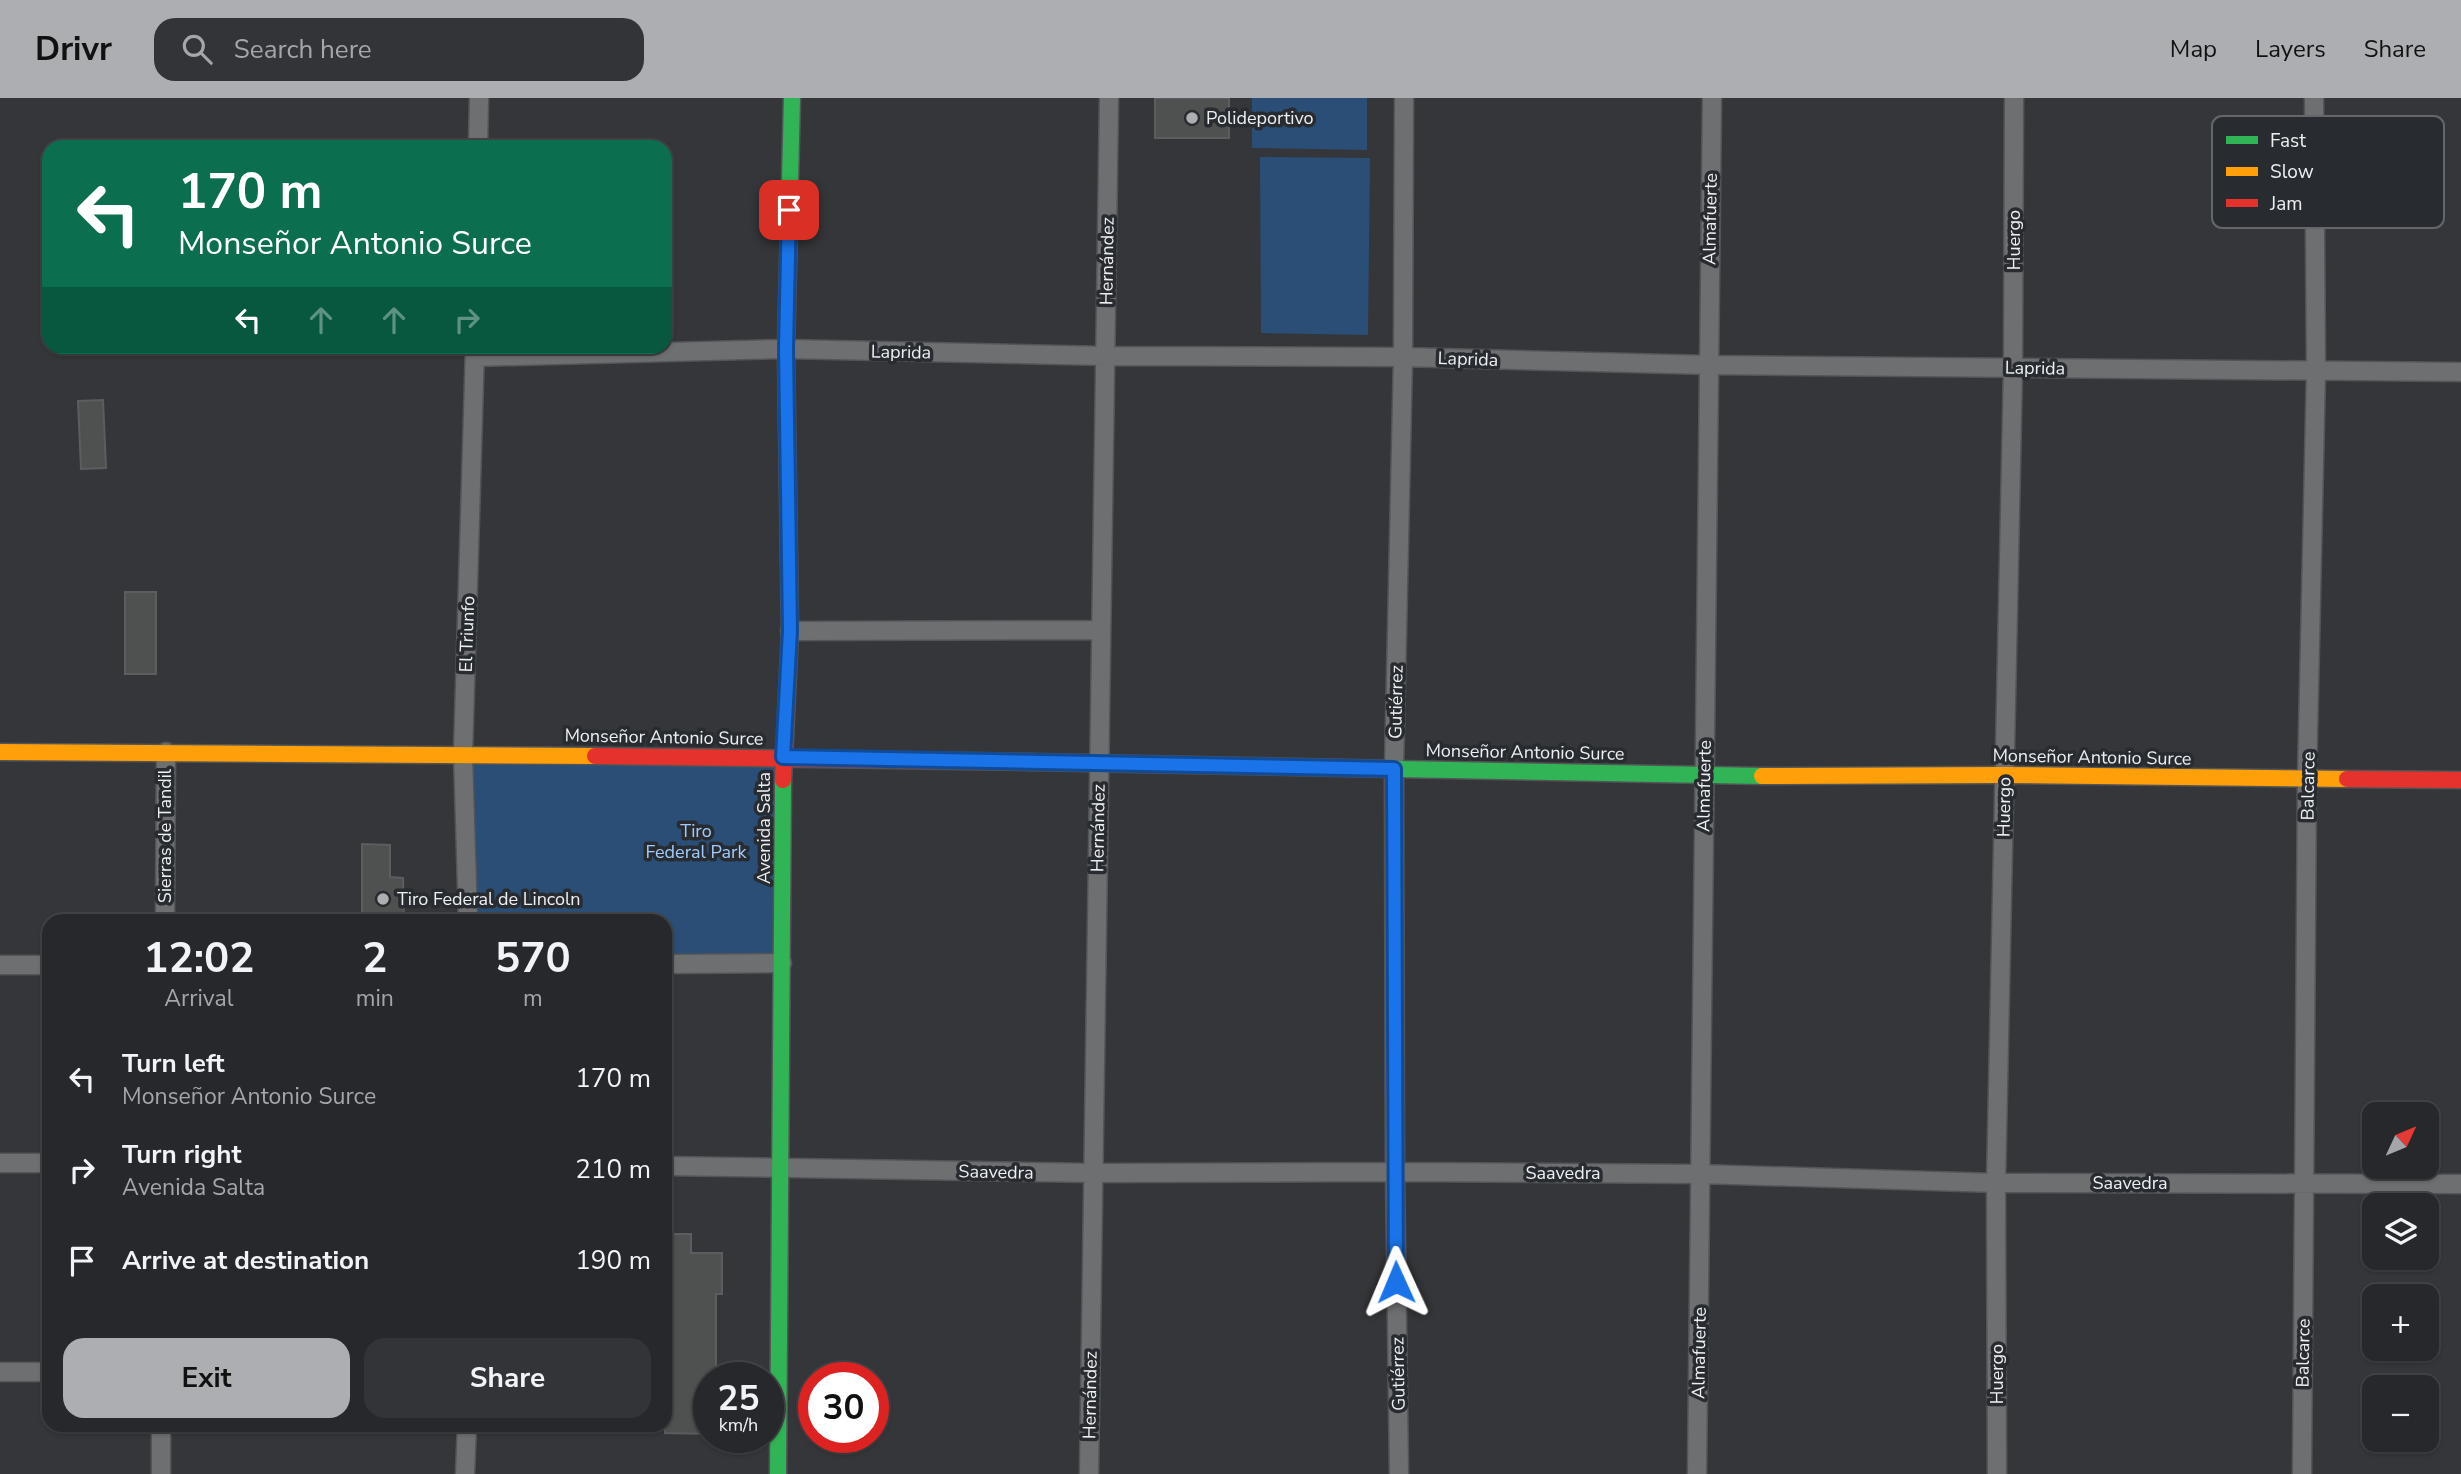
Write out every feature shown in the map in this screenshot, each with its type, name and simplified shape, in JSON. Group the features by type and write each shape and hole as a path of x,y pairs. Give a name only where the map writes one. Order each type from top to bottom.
{"street":[{"path":"478,98 478,140"},
{"name":"Avenida Salta","path":"778,1474 783,757 790,631 786,349 792,98"},
{"name":"Hernández","path":"1089,1474 1109,98"},
{"name":"Gutiérrez","path":"1399,1474 1394,769 1403,357 1404,98"},
{"name":"Almafuerte","path":"1697,1474 1712,98"},
{"name":"Huergo","path":"1997,1474 1996,1183 2013,367 2014,98"},
{"name":"Balcarce","path":"2314,98 2314,116"},
{"name":"Balcarce","path":"2302,1474 2307,779 2316,370 2315,228"},
{"name":"Laprida","path":"672,350 786,349 1106,356 1403,357 1709,365 2461,372"},
{"name":"El Triunfo","path":"468,914 463,754 475,354"},
{"path":"790,631 1101,631"},
{"name":"Monseñor Antonio Surce","path":"0,752 783,757 1704,776 2004,775 2461,780"},
{"name":"Sierras de Tandil","path":"165,914 166,752"},
{"path":"672,964 782,963"},
{"path":"0,965 42,965"},
{"path":"0,1163 42,1163"},
{"name":"Saavedra","path":"672,1166 1093,1173 1701,1174 1996,1183 2461,1184"},
{"path":"0,1371 42,1372"},
{"path":"161,1432 161,1474"},
{"path":"465,1474 467,1432"}],"green space":[{"path":"1252,98 1367,98 1367,150 1252,148"},
{"path":"1260,157 1370,158 1368,335 1261,333"},
{"name":"Tiro Federal Park","path":"463,754 783,757 782,963 672,964 672,914 468,914"}],"building":[{"name":"Polideportivo","path":"1155,98 1229,98 1229,138 1155,138"},
{"path":"103,400 106,468 81,469 78,401"},
{"path":"125,592 156,592 156,674 125,674"},
{"name":"Tiro Federal de Lincoln","path":"362,844 390,845 390,877 403,878 404,914 362,914"},
{"path":"672,1234 691,1234 691,1253 722,1253 722,1294 716,1294 716,1362 693,1362 693,1434 665,1433 672,1432"}],"traffic: fast":[{"path":"789,561 786,349 792,98"},
{"path":"1032,762 1762,776"},
{"path":"778,1474 783,780"}],"traffic: slow":[{"path":"0,752 595,756"},
{"path":"1762,776 2004,775 2347,779"}],"traffic: jam":[{"path":"783,780 790,631 789,561"},
{"path":"595,756 1032,762"},
{"path":"2347,779 2461,780"}],"place":[{"name":"Polideportivo","path":"1192,118"},
{"name":"Tiro Federal de Lincoln","path":"383,899"}],"route":[{"path":"789,210 786,349 790,631 783,757 1394,769 1396,1282"}]}
